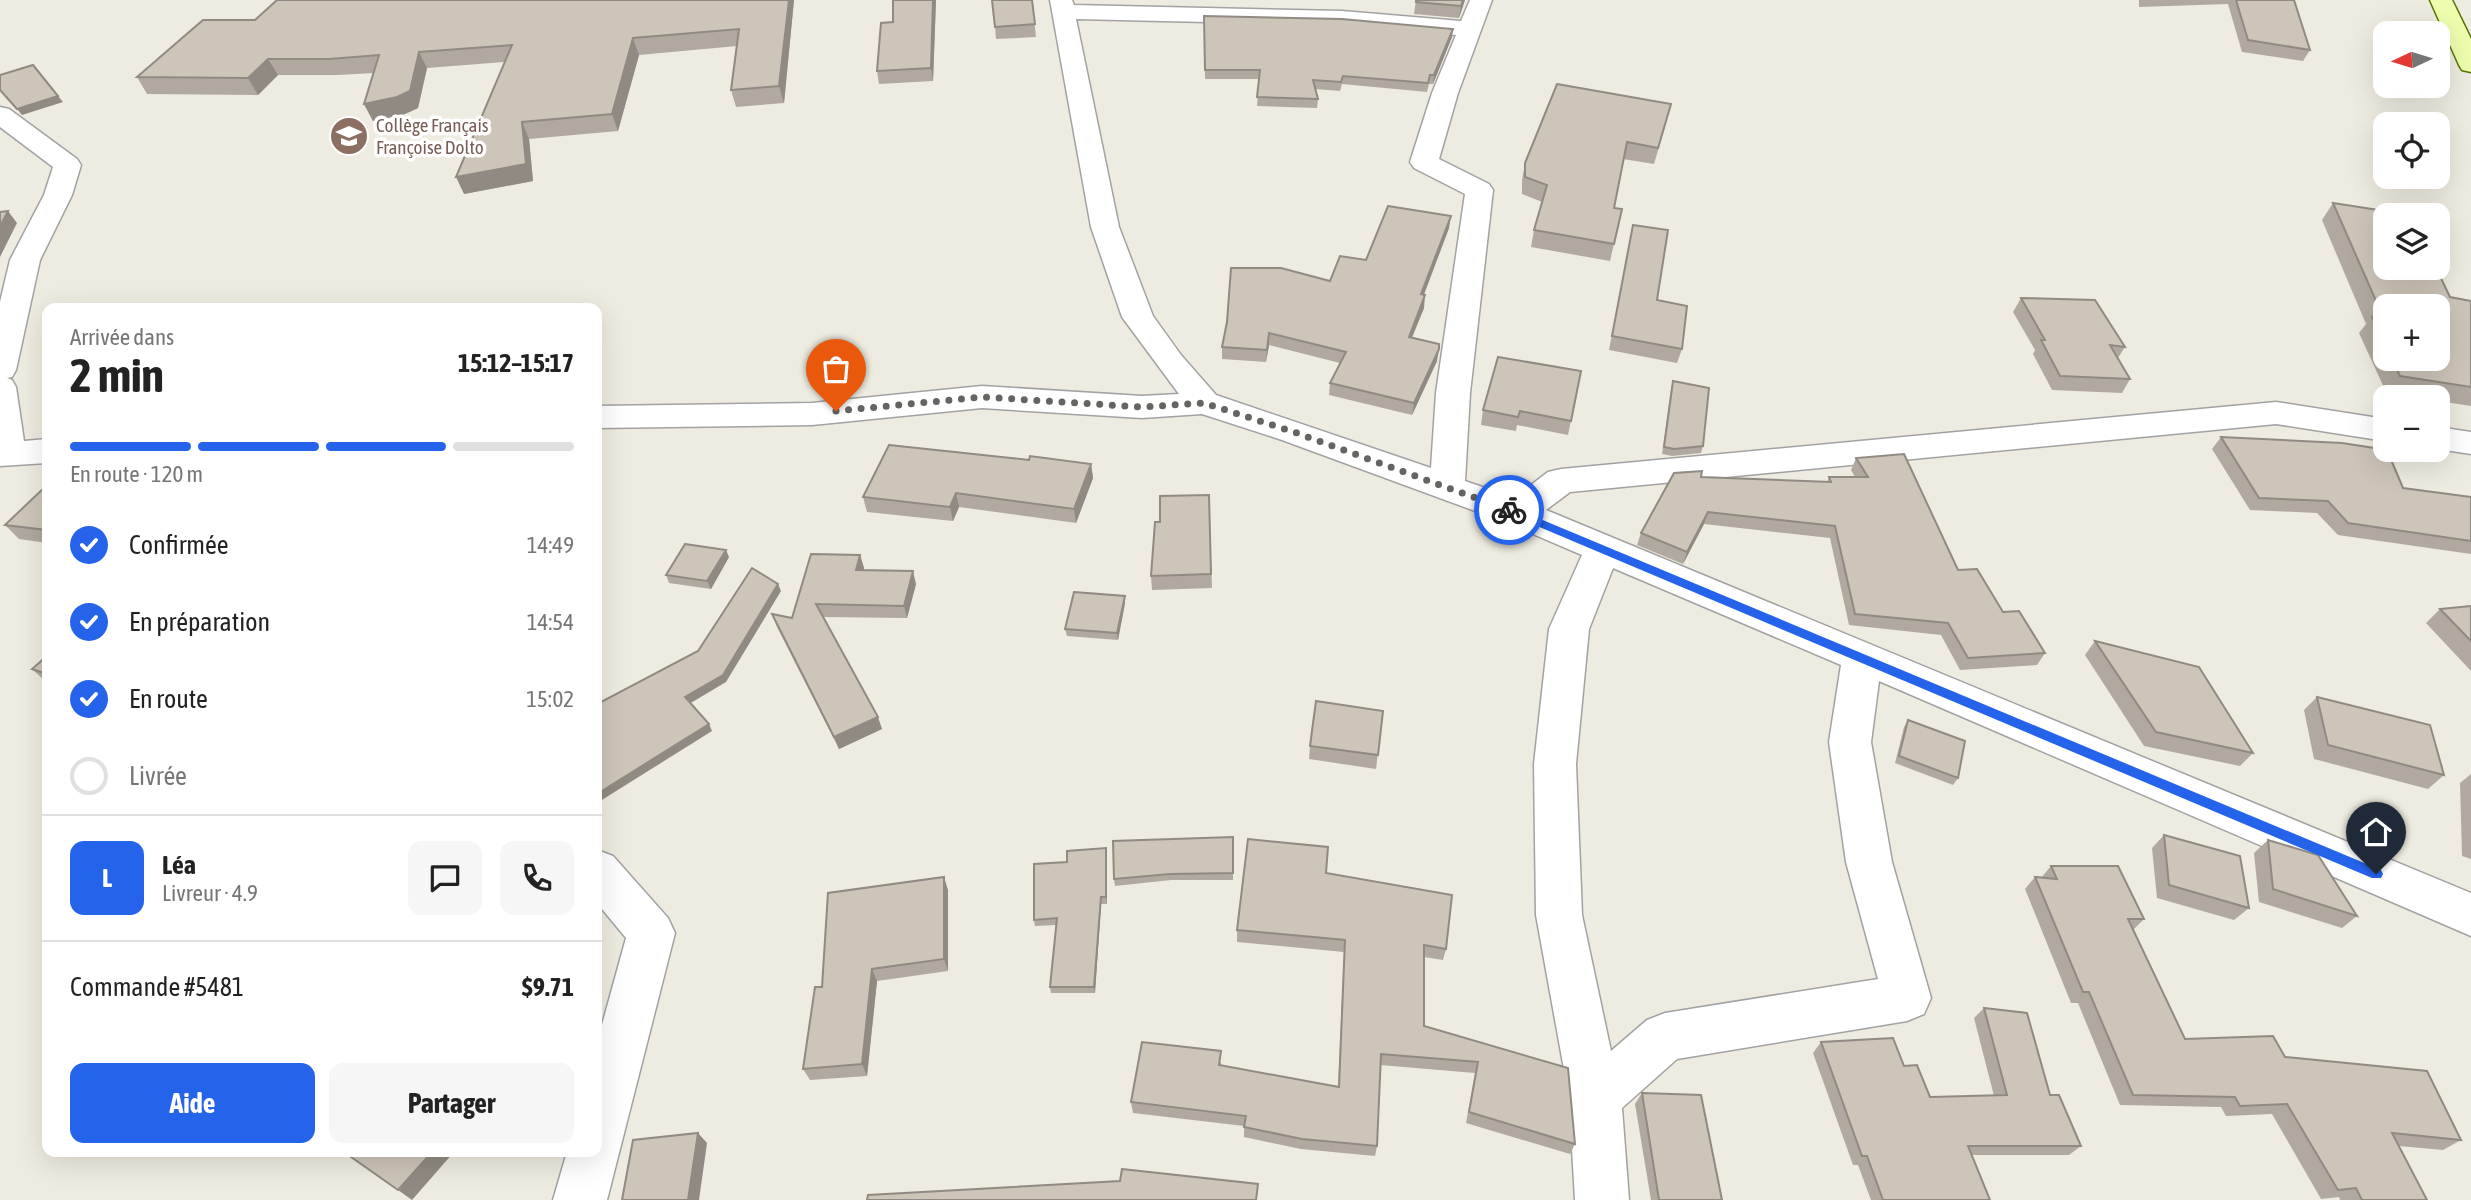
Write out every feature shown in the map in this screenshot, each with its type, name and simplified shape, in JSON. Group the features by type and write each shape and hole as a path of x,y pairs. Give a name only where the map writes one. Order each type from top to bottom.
{"street":[{"path":"1447,487 1452,393 1479,190 1424,162 1445,93 1481,0"},
{"path":"2441,0 2471,65"},
{"path":"1204,403 1138,317 1105,226 1063,6 1342,18 1468,29"},
{"path":"0,115 67,165 58,195 26,260 0,370"},
{"path":"0,387 4,454 42,451"},
{"path":"602,417 812,414 982,397 1142,407 1204,403 1294,432 1518,513 2293,837 2471,915"},
{"path":"1518,513 1561,481 2276,413 2373,428"},
{"path":"2450,440 2471,443"},
{"path":"1602,1200 1595,1097 1559,915 1555,764 1569,629 1603,548"},
{"path":"1595,1097 1665,1037 1907,998 1869,862 1850,742 1862,657"},
{"path":"602,876 651,933 602,1117"},
{"path":"580,1200 592,1157"}],"building":[{"path":"277,0 789,0 779,86 731,90 739,29 633,38 612,114 522,122 526,164 456,177 512,45 419,52 410,91 397,97 364,104 379,55 329,59 268,59 248,78 137,77 203,20 255,20"},
{"path":"893,0 933,0 931,68 877,71 881,23 893,22"},
{"path":"992,0 1032,0 1035,24 995,27"},
{"path":"1416,0 1463,0 1461,6"},
{"path":"2236,0 2294,0 2310,50 2248,40"},
{"path":"1204,16 1342,19 1453,29 1428,83 1343,76 1341,82 1313,80 1318,99 1257,97 1260,70 1205,70"},
{"path":"33,65 58,96 17,109 0,90 0,75"},
{"path":"1557,84 1671,104 1658,148 1627,142 1614,208 1622,209 1614,244 1534,230 1547,185 1525,177 1525,163"},
{"path":"2333,203 2373,209 2373,280 2442,280 2449,294 2373,294"},
{"path":"1388,206 1451,216 1421,294 1425,295 1409,337 1439,344 1414,403 1330,383 1346,352 1269,333 1267,350 1222,347 1227,322 1231,268 1281,268 1330,281 1340,256 1366,260"},
{"path":"8,211 0,226 0,212"},
{"path":"1633,225 1668,230 1657,300 1687,306 1682,349 1612,336"},
{"path":"2450,297 2471,301 2471,387 2400,376 2398,371 2450,371"},
{"path":"2021,298 2095,300 2125,347 2110,345 2130,379 2060,376 2041,340 2045,340"},
{"path":"1498,357 1581,371 1571,421 1520,411 1518,417 1483,410"},
{"path":"1673,381 1709,388 1703,446 1674,449 1664,447"},
{"path":"2221,437 2342,443 2373,448 2373,462 2392,462 2403,488 2471,497 2471,541 2348,523 2328,501 2259,498"},
{"path":"889,445 1029,460 1030,456 1091,464 1074,509 956,493 950,507 863,497"},
{"path":"1904,454 1958,570 1977,569 2003,612 2019,611 2045,653 1968,658 1948,623 1855,614 1835,526 1708,512 1687,552 1641,533 1674,473 1702,471 1701,477 1831,482 1829,477 1868,477 1856,458"},
{"path":"42,490 42,529 5,525"},
{"path":"1209,495 1211,574 1151,576 1155,522 1160,522 1160,496"},
{"path":"685,544 726,550 707,581 666,575"},
{"path":"811,554 860,555 856,570 913,571 904,606 816,604 878,717 834,737 772,614 792,618"},
{"path":"752,568 778,584 723,675 685,697 709,724 602,791 602,701 698,651"},
{"path":"1074,592 1125,596 1117,633 1065,629"},
{"path":"2471,606 2471,641 2440,609"},
{"path":"2095,641 2199,667 2253,753 2156,732"},
{"path":"42,660 42,672 32,669"},
{"path":"2317,697 2430,725 2444,775 2328,745"},
{"path":"1316,701 1383,711 1378,755 1310,746"},
{"path":"1908,720 1965,741 1958,778 1899,756"},
{"path":"2164,835 2240,856 2249,908 2169,885"},
{"path":"1233,837 1233,873 1170,874 1114,879 1113,841"},
{"path":"1248,839 1328,847 1326,873 1452,895 1446,949 1424,945 1424,1026 1568,1068 1575,1144 1469,1112 1478,1062 1381,1054 1377,1146 1302,1139 1244,1127 1246,1116 1131,1102 1142,1042 1221,1051 1219,1065 1339,1087 1345,940 1237,930"},
{"path":"2268,840 2318,855 2357,916 2273,889"},
{"path":"1106,848 1106,897 1101,897 1094,987 1050,987 1057,918 1034,920 1034,864 1067,862 1067,851"},
{"path":"2051,866 2118,866 2144,919 2128,919 2185,1039 2273,1036 2285,1057 2427,1071 2461,1140 2392,1133 2427,1200 2362,1200 2356,1188 2338,1190 2287,1104 2240,1106 2235,1097 2133,1095 2089,992 2083,992 2035,877 2057,879"},
{"path":"944,877 944,959 872,969 862,1064 803,1069 815,987 822,987 828,893"},
{"path":"1984,1008 2027,1013 2050,1095 2059,1095 2081,1146 1968,1146 1990,1200 1883,1200 1867,1156 1862,1156 1821,1042 1893,1038 1904,1066 1917,1065 1930,1097 2007,1095"},
{"path":"1642,1093 1701,1095 1722,1200 1659,1200"},
{"path":"698,1133 688,1200 622,1200 633,1140"},
{"path":"351,1157 428,1157 398,1190"},
{"path":"1122,1169 1258,1184 1256,1200 867,1200 868,1195 1120,1181"}],"way so far":[{"path":"836,411 982,397 1142,407 1204,403 1294,432 1509,510"}],"place":[{"name":"Collège Français Françoise Dolto","path":"349,136"}],"route":[{"path":"1509,510 2376,874"}]}
